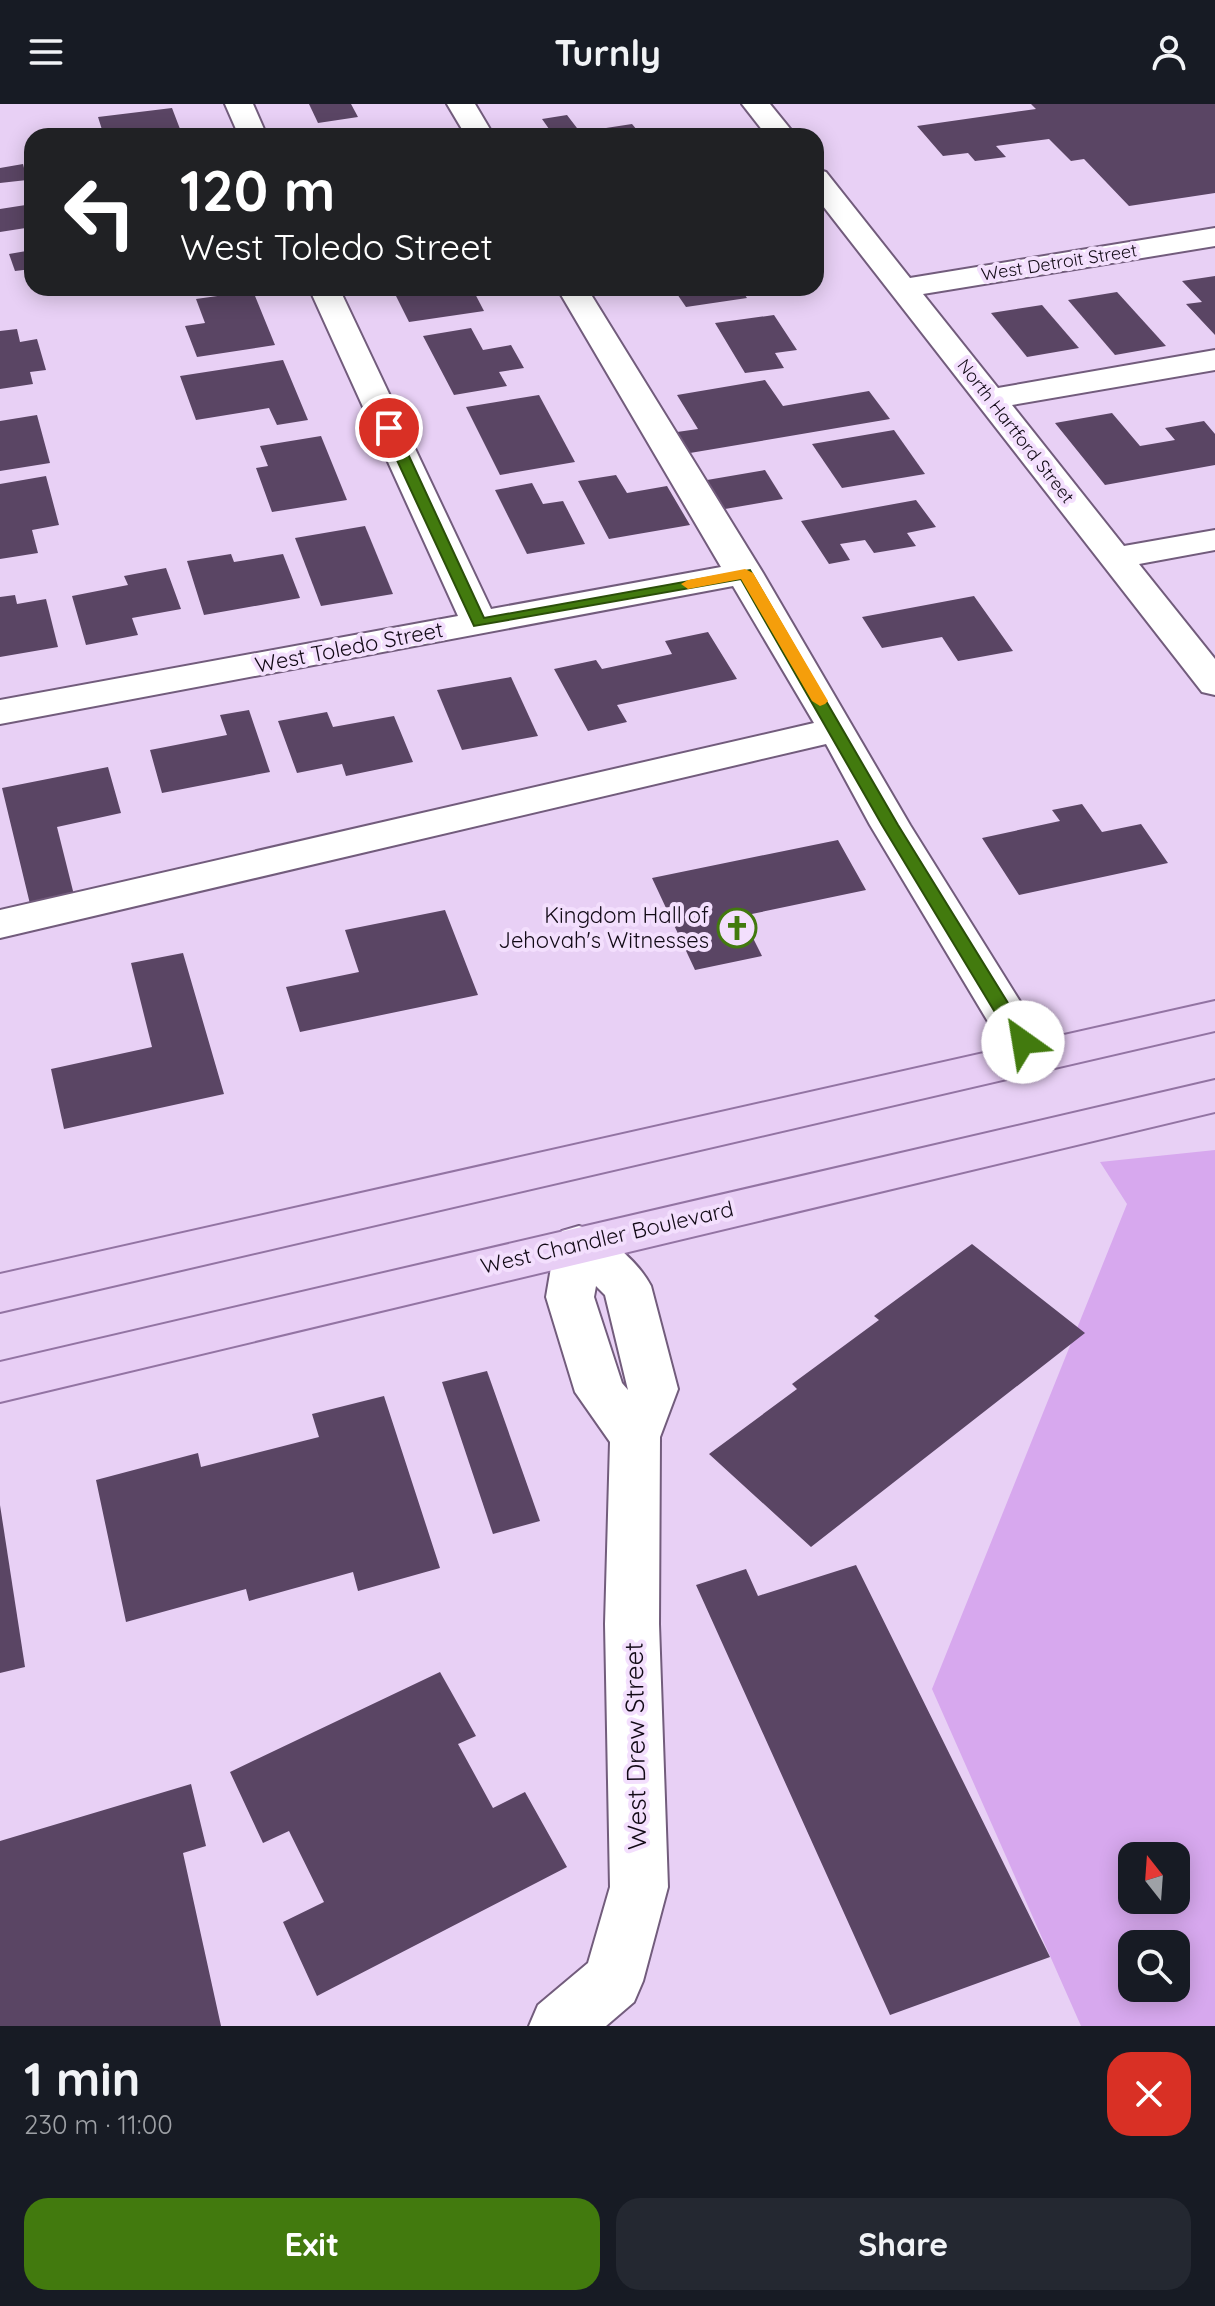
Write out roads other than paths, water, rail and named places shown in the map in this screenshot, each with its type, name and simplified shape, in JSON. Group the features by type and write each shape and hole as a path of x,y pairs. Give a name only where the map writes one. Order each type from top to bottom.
{"main road":[{"path":"0,1293 1215,1016"},
{"name":"West Chandler Boulevard","path":"0,1382 1215,1096"}],"street":[{"path":"239,104 250,128"},
{"path":"461,104 475,128"},
{"path":"756,104 776,128"},
{"name":"North Hartford Street","path":"824,188 1215,684"},
{"name":"West Detroit Street","path":"903,288 1215,237"},
{"path":"328,296 479,623"},
{"path":"577,296 745,573 898,839 1033,1059"},
{"path":"990,399 1215,360"},
{"path":"1116,558 1215,540"},
{"name":"West Toledo Street","path":"0,712 745,573"},
{"path":"0,924 837,730"},
{"name":"West Drew Street","path":"559,2026 613,1981 639,1887 632,1624 635,1437 600,1392 570,1297 579,1244"}],"place":[{"name":"Kingdom Hall of Jehovah's Witnesses","path":"737,928"}]}
